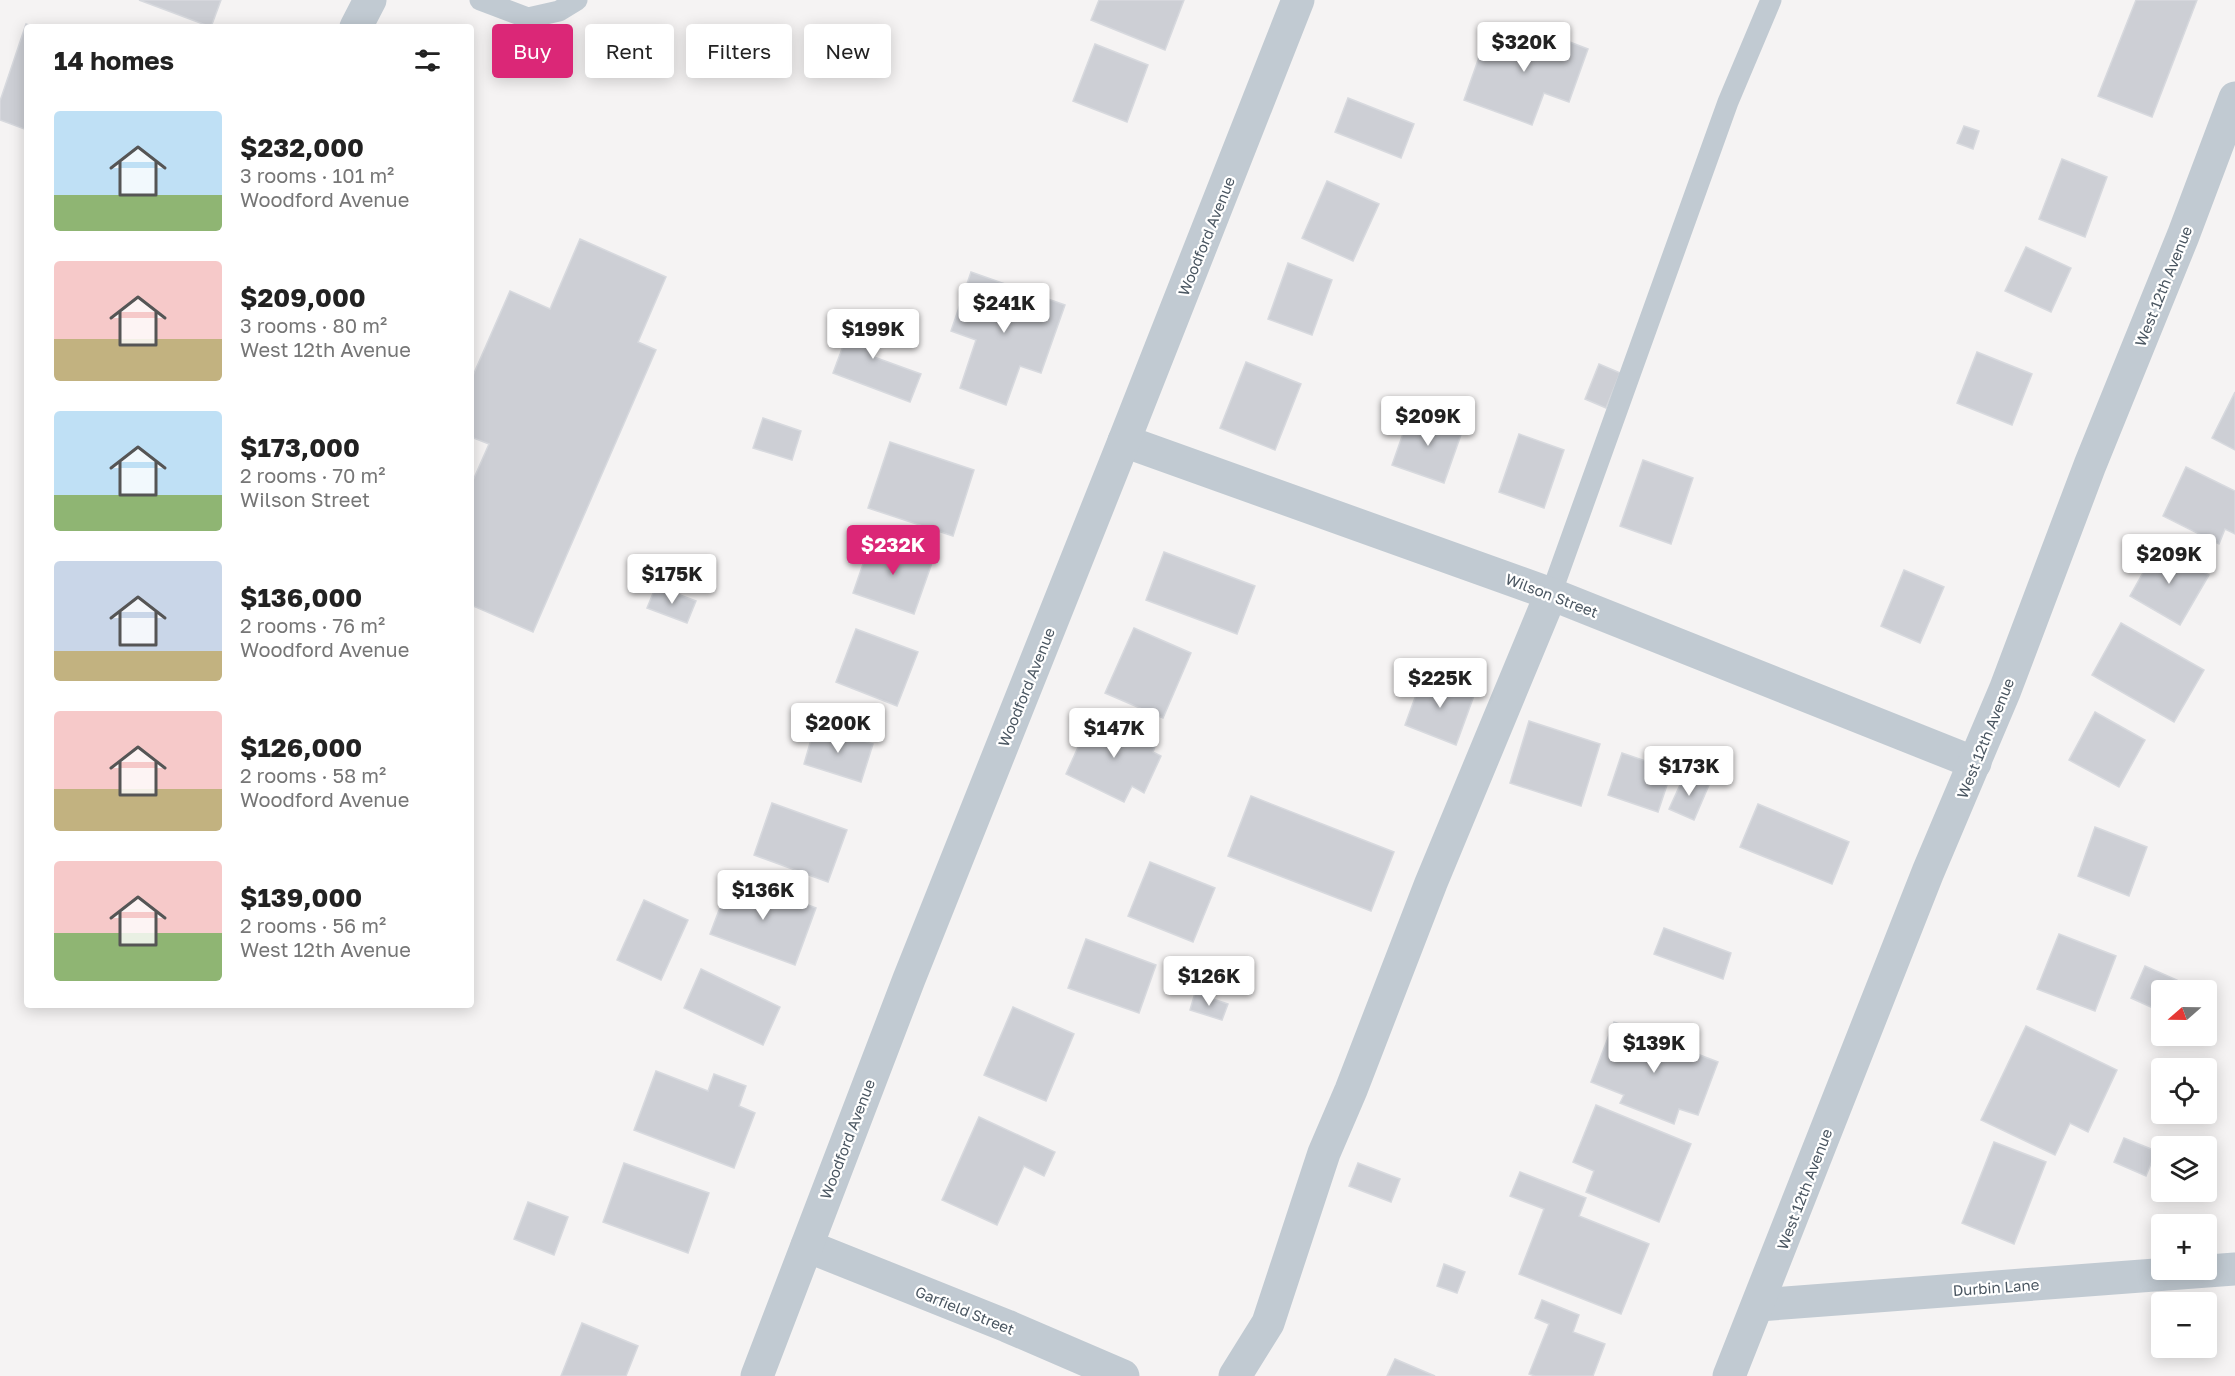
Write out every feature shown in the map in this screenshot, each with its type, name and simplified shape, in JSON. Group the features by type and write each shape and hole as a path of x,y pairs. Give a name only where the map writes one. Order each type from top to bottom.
{"street":[{"name":"Woodford Avenue","path":"757,1376 909,979 1298,0"},
{"name":"West 12th Avenue","path":"1729,1376 1928,872 2005,690 2090,465 2183,236 2235,98"},
{"name":"Wilson Street","path":"1124,441 1551,594 1975,763"},
{"path":"1235,1376 1268,1323 1323,1153 1351,1090 1431,883 1551,594"},
{"name":"Garfield Street","path":"807,1245 1123,1376"},
{"name":"Durbin Lane","path":"1758,1305 2235,1269"}],"lane":[{"path":"480,0 528,18 559,11 577,0"},
{"path":"1551,594 1728,102 1771,0"}],"building":[{"path":"139,0 221,0 212,24 203,24"},
{"path":"1099,0 1184,0 1165,50 1091,20"},
{"path":"2136,0 2197,0 2152,117 2098,96"},
{"path":"1490,26 1537,44 1541,31 1588,49 1569,102 1544,93 1532,125 1464,100"},
{"path":"24,30 24,129 0,120 0,101"},
{"path":"1095,44 1148,65 1127,122 1073,101"},
{"path":"1348,98 1414,124 1401,158 1335,132"},
{"path":"1964,126 1979,131 1973,149 1957,143"},
{"path":"2062,159 2107,177 2085,237 2039,219"},
{"path":"1327,181 1379,204 1353,261 1302,238"},
{"path":"580,239 666,277 638,342 656,350 533,632 474,606 474,478 489,444 474,438 474,373 510,291 550,309"},
{"path":"2026,247 2071,268 2051,312 2005,291"},
{"path":"1288,263 1332,280 1312,335 1268,319"},
{"path":"971,272 1065,305 1041,373 1020,366 1006,405 960,388 976,340 951,331"},
{"path":"856,311 887,322 874,357 921,374 910,402 833,373"},
{"path":"1977,352 2032,374 2012,425 1957,403"},
{"path":"1246,362 1301,384 1275,450 1220,428"},
{"path":"1599,364 1620,373 1606,408 1585,399"},
{"path":"2235,392 2235,450 2212,438"},
{"path":"1411,411 1463,429 1444,483 1392,465"},
{"path":"763,418 801,431 792,460 753,448"},
{"path":"1519,434 1564,450 1544,508 1499,492"},
{"path":"890,442 974,470 953,536 868,508"},
{"path":"1643,460 1693,478 1671,544 1620,526"},
{"path":"2186,467 2235,491 2235,534 2225,529 2219,544 2163,516"},
{"path":"872,538 933,560 914,614 853,593"},
{"path":"2158,546 2209,575 2180,625 2130,596"},
{"path":"1164,552 1255,586 1237,634 1146,600"},
{"path":"1904,570 1944,587 1920,643 1881,626"},
{"path":"656,586 696,601 687,623 647,608"},
{"path":"2121,623 2204,670 2174,722 2092,675"},
{"path":"1134,628 1191,653 1163,718 1105,693"},
{"path":"856,629 918,652 897,706 836,682"},
{"path":"1424,673 1475,693 1456,745 1405,725"},
{"path":"2095,712 2145,740 2119,787 2069,760"},
{"path":"1093,714 1156,744 1153,752 1161,756 1144,793 1132,786 1124,802 1066,774"},
{"path":"1529,721 1600,744 1581,806 1510,783"},
{"path":"815,726 873,744 861,782 804,764"},
{"path":"1622,753 1672,770 1658,812 1608,795"},
{"path":"1685,774 1709,785 1694,820 1669,809"},
{"path":"1251,796 1394,852 1371,911 1228,856"},
{"path":"772,803 847,830 828,882 754,855"},
{"path":"1758,804 1849,842 1832,884 1740,847"},
{"path":"2095,827 2147,847 2129,896 2078,876"},
{"path":"1150,862 1215,888 1193,942 1128,916"},
{"path":"732,876 816,908 795,965 710,934"},
{"path":"644,900 688,920 661,980 617,960"},
{"path":"1664,928 1731,953 1723,979 1654,954"},
{"path":"2059,934 2116,956 2095,1011 2037,989"},
{"path":"1086,939 1156,965 1139,1013 1068,988"},
{"path":"2145,966 2177,980 2151,980 2151,1007 2131,998"},
{"path":"701,969 780,1007 763,1045 684,1008"},
{"path":"1195,993 1228,1004 1222,1020 1190,1010"},
{"path":"1013,1007 1074,1034 1046,1101 984,1075"},
{"path":"1614,1022 1718,1062 1698,1115 1679,1109 1674,1124 1620,1103 1624,1095 1591,1082"},
{"path":"2026,1026 2117,1070 2088,1132 2070,1123 2055,1155 1981,1120"},
{"path":"656,1071 708,1091 714,1074 746,1086 739,1106 755,1113 734,1168 634,1130"},
{"path":"1596,1105 1691,1144 1659,1222 1586,1192 1594,1171 1573,1162"},
{"path":"979,1117 1055,1152 1044,1176 1024,1166 997,1225 942,1200"},
{"path":"2124,1138 2151,1149 2151,1164 2146,1176 2114,1162"},
{"path":"1994,1142 2046,1162 2014,1244 1962,1223"},
{"path":"624,1163 709,1193 688,1253 603,1222"},
{"path":"1358,1163 1400,1179 1391,1202 1349,1186"},
{"path":"1520,1172 1586,1198 1579,1216 1649,1244 1621,1314 1519,1274 1544,1209 1510,1196"},
{"path":"528,1202 568,1217 554,1255 514,1239"},
{"path":"1444,1264 1465,1272 1457,1293 1437,1286"},
{"path":"1542,1300 1579,1315 1573,1332 1605,1344 1593,1376 1535,1376 1529,1374 1549,1324 1535,1318"},
{"path":"582,1323 638,1346 626,1376 561,1376"},
{"path":"1395,1359 1435,1376 1387,1376"}]}
